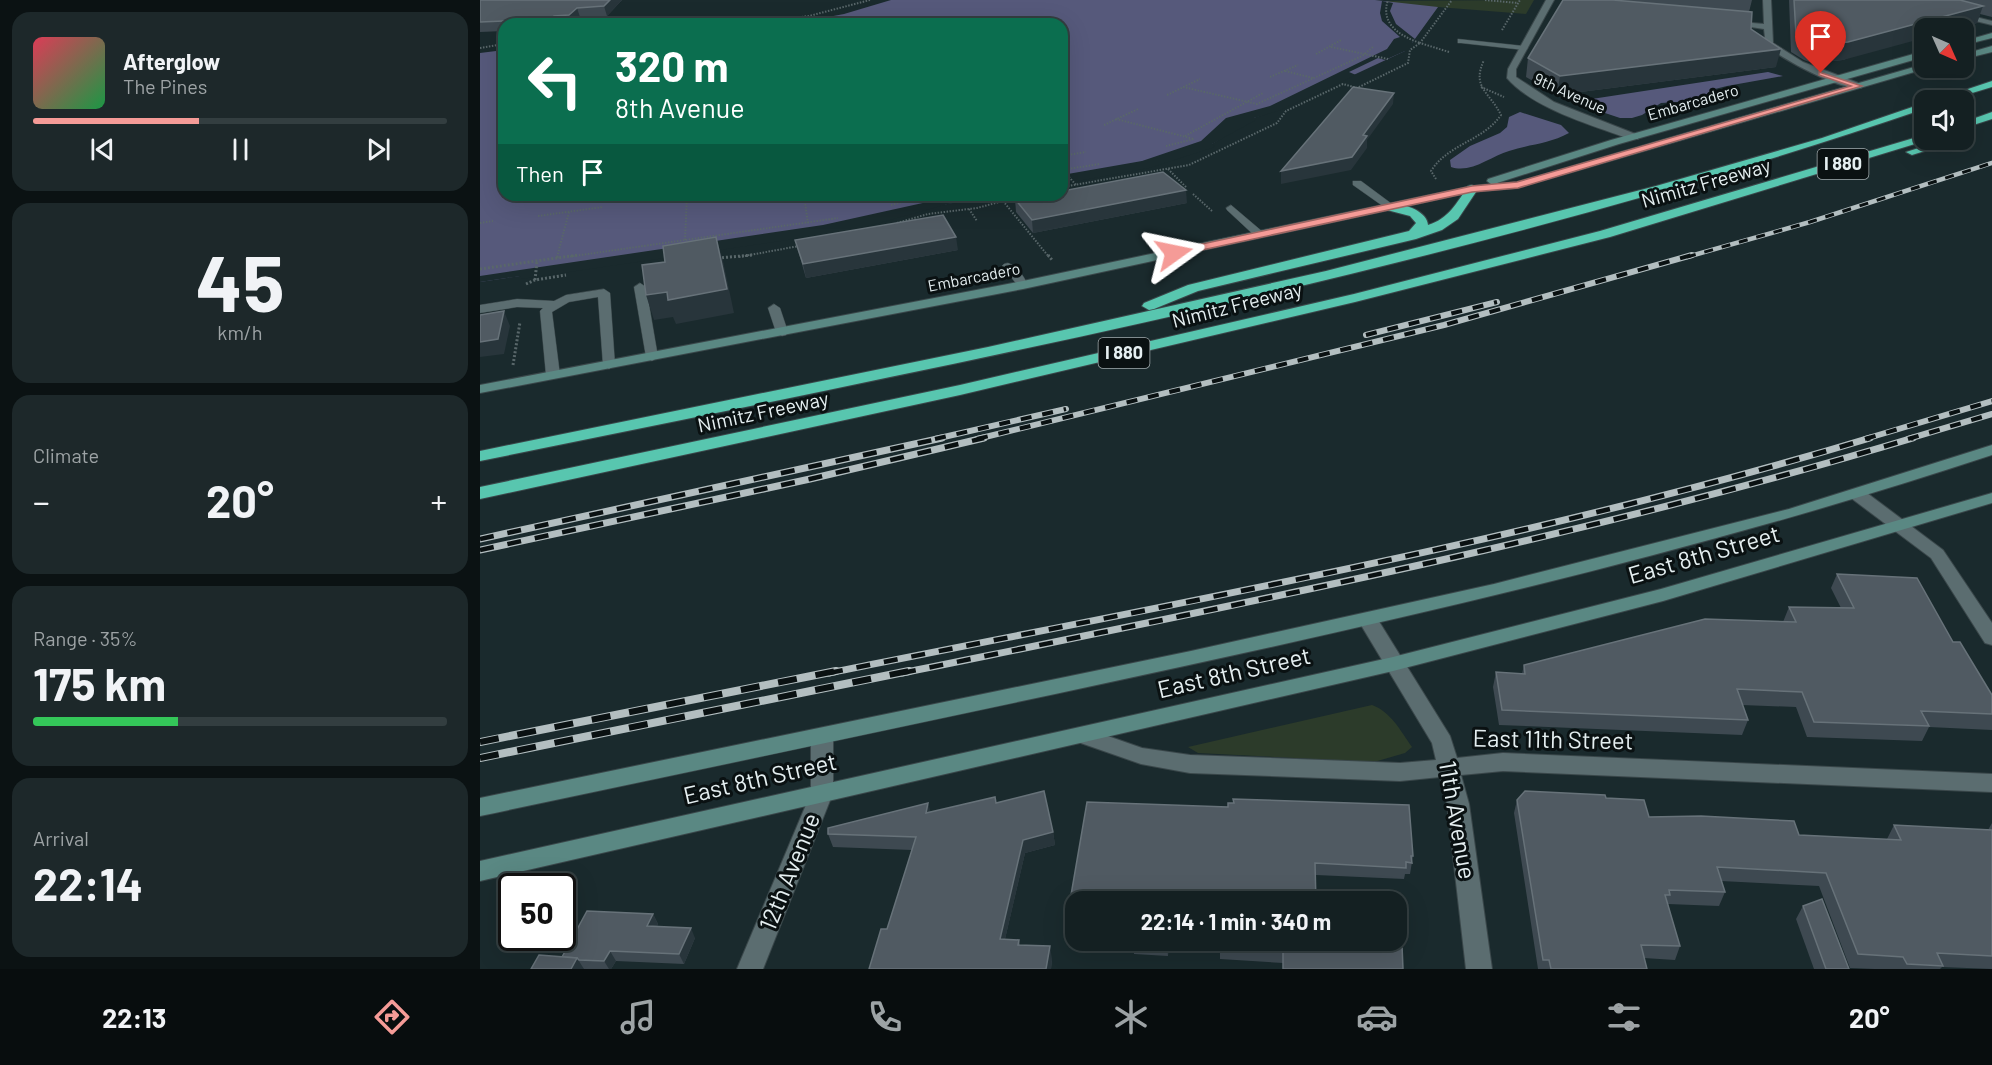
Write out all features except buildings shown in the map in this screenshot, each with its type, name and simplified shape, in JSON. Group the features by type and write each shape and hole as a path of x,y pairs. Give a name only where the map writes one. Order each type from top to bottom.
{"highway":[{"path":"1972,90 1992,84"},
{"name":"Nimitz Freeway","path":"480,456 1091,328 1503,231 1729,169 1914,109"},
{"path":"1974,121 1992,115"},
{"path":"1974,134 1983,131"},
{"name":"Nimitz Freeway","path":"480,494 1169,343 1355,298 1605,234 1761,189 1914,141"},
{"path":"1761,189 1920,150"},
{"path":"1091,328 1193,288 1411,236 1437,227 1454,216 1472,189"},
{"path":"1390,207 1417,214 1422,219 1423,224 1411,236"}],"main road":[{"path":"1974,40 1992,35"},
{"path":"1974,54 1992,49"},
{"name":"Embarcadero","path":"1472,189 1504,176 1634,137 1914,57"},
{"name":"Embarcadero","path":"480,389 1023,285 1472,189 1518,185 1566,173 1914,70"},
{"name":"East 8th Street","path":"480,807 822,737 1368,620 1625,558 1857,494 1992,450"},
{"name":"East 8th Street","path":"480,871 1393,664 1640,601 1992,498"}],"street":[{"path":"1767,0 1769,44 1782,54 1858,86"},
{"path":"1548,3 1558,7"},
{"name":"9th Avenue","path":"1548,3 1512,69 1511,78 1516,84 1536,96 1634,137"},
{"path":"1951,12 1992,23"},
{"path":"1721,22 1767,27"},
{"path":"1857,494 1937,554 1992,638"},
{"name":"11th Avenue","path":"1368,620 1442,742 1458,804 1479,969"},
{"name":"East 11th Street","path":"1082,735 1141,756 1190,764 1400,772 1503,762 1992,783"},
{"name":"12th Avenue","path":"750,969 822,793 822,737"}],"lane":[{"path":"1461,41 1524,48"},
{"path":"1357,183 1390,207"},
{"path":"1231,208 1260,235"},
{"path":"1008,266 1023,285"},
{"path":"640,287 652,357"},
{"path":"553,375 546,311 566,298 604,293 609,365"},
{"path":"480,309 517,303 556,305"},
{"path":"774,308 782,332"}],"path":[{"path":"788,18 833,11 870,0"},
{"path":"1357,88 1408,63 1407,54 1412,47 1420,43 1452,0"},
{"path":"1444,184 1431,171 1434,165 1455,148 1496,125 1500,115 1497,106 1480,87 1477,79 1478,70 1519,2 1485,0"},
{"path":"1387,1 1384,11 1386,21 1396,31 1420,43"},
{"path":"583,18 590,10"},
{"path":"1316,54 1341,40"},
{"path":"480,48 498,46"},
{"path":"1331,47 1388,59"},
{"path":"1183,87 1257,104 1365,54 1373,47"},
{"path":"1270,77 1298,65"},
{"path":"1285,71 1314,78"},
{"path":"1167,95 1200,79"},
{"path":"1068,186 1189,165 1277,123 1286,111 1343,84 1365,90"},
{"path":"1184,136 1263,93"},
{"path":"1104,125 1138,108"},
{"path":"1116,119 1194,139 1166,146"},
{"path":"1068,155 1086,152"},
{"path":"1068,169 1099,164"},
{"path":"1168,169 1187,188"},
{"path":"1068,176 1076,185"},
{"path":"685,240 687,201"},
{"path":"805,201 808,224"},
{"path":"891,205 907,201"},
{"path":"887,226 928,214 969,209 1003,201 1056,264"},
{"path":"538,216 603,207"},
{"path":"969,209 977,221"},
{"path":"557,258 569,212"},
{"path":"480,269 838,218"},
{"path":"480,223 493,221"},
{"path":"711,259 803,246"},
{"path":"758,254 760,259"},
{"path":"535,280 537,261"},
{"path":"525,285 535,280 566,275"},
{"path":"513,365 521,315 540,292 530,293 531,285 517,284"}],"green space":[{"path":"1534,0 1526,14 1438,7 1413,41 1374,1"},
{"path":"1372,705 1385,712 1395,722 1412,747 1405,753 1374,762 1198,753 1188,747"}],"water":[{"path":"891,0 1375,0 1438,7 1412,43 1405,43 1405,51 1285,107 1256,117 1210,145 1068,180 1068,18 823,18"},
{"path":"498,51 498,201 963,201 730,245 480,282 480,53"},
{"path":"1768,72 1783,76 1711,90 1704,97 1693,101 1661,103 1642,115 1632,118 1620,118 1572,102"},
{"path":"1520,112 1561,125 1569,133 1547,142 1502,153 1473,166 1458,169 1451,167 1450,160 1470,146 1500,133 1507,127 1509,117"}],"pier":[{"path":"1382,1 1393,3 1390,11 1396,24 1415,39 1412,43 1405,43 1405,51 1385,60 1378,58 1349,72 1356,75 1278,111 1254,118 1256,120 1212,144 1215,146 1212,148 1149,168 1068,183 1068,174 1142,161 1201,141 1226,118 1270,106 1387,49 1394,39 1400,37 1382,21 1380,13"},
{"path":"932,201 974,201 948,204 850,231 521,279 521,276 480,282 480,276 823,225"}],"railway":[{"path":"1687,257 1810,222 1992,163"},
{"path":"977,439 1444,325 1692,255"},
{"path":"1366,335 1497,302"},
{"path":"1865,439 1992,401"},
{"path":"935,439 1066,409"},
{"path":"1908,439 1992,414"},
{"path":"480,539 942,438"},
{"path":"480,550 810,479 984,438"},
{"path":"829,673 1221,595 1483,539 1742,475 1870,438"},
{"path":"902,673 1283,595 1537,538 1788,474 1913,438"},
{"path":"480,742 836,671"},
{"path":"480,758 909,671"}],"route":[{"path":"1174,253 1472,189 1518,185 1566,173 1858,86 1821,73"}]}
